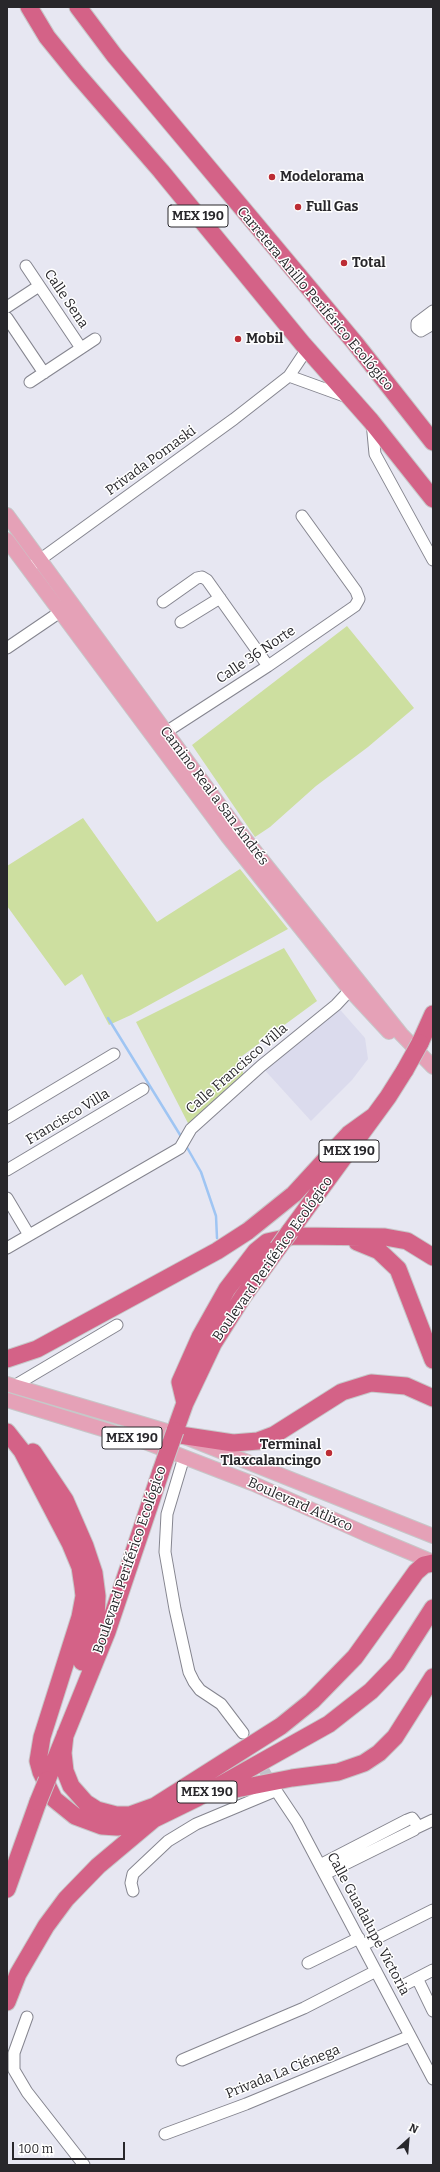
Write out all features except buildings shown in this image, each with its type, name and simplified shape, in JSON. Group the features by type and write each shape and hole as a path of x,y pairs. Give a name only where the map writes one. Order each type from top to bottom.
{"highway":[{"name":"MEX 190","path":"28,7 47,37 77,74 161,170 307,349 371,421 433,499"},
{"name":"Carretera Anillo Periférico Ecológico","path":"78,7 114,55 354,343 433,442"},
{"name":"Boulevard Periférico Ecológico","path":"7,1889 38,1802 106,1632 161,1471 180,1428 185,1403 213,1344 242,1298 374,1116 405,1070 420,1043 433,1014"},
{"path":"7,1359 37,1349 217,1251 248,1231 294,1194 349,1134 374,1116"},
{"path":"185,1403 180,1387 185,1368 227,1289 256,1251 267,1242 279,1238 294,1236 398,1239 417,1246 433,1257"},
{"path":"350,1238 379,1251 398,1269 433,1360"},
{"path":"180,1428 233,1443 258,1441 274,1435 342,1392 371,1383 406,1386 433,1398"},
{"path":"7,1424 28,1445 58,1488 83,1541 94,1572 97,1596 96,1619 78,1677 74,1714"},
{"path":"7,1432 22,1451 70,1543 80,1567 84,1596 80,1617 42,1737 38,1761 41,1772 54,1799 83,1820 117,1827 136,1825 154,1819"},
{"path":"65,1735 64,1762 72,1786 86,1803 97,1810 110,1814 130,1815 146,1810 164,1801 281,1726 326,1688 368,1641 416,1572 424,1565 433,1562"},
{"name":"MEX 190","path":"7,2002 18,1974 33,1946 66,1899 98,1866 154,1819 197,1798 329,1724 371,1691 397,1664 433,1608"},
{"path":"197,1798 286,1779 338,1772 364,1763 383,1750 395,1737 433,1677"},
{"path":"211,1771 329,1724"}],"main road":[{"name":"Camino Real a San Andrés","path":"7,515 234,825 279,892 350,990 433,1079"},
{"name":"Camino Real a San Andrés","path":"7,540 91,654 279,892 355,976 401,1034 433,1067"},
{"path":"91,654 102,646"},
{"name":"Boulevard Atlixco","path":"10,1385 180,1428 262,1466 433,1536"},
{"name":"Boulevard Atlixco","path":"7,1400 131,1438 254,1484 433,1562"},
{"path":"254,1484 262,1466"}],"street":[{"name":"Calle Sena","path":"26,266 81,348"},
{"path":"7,307 39,286"},
{"path":"433,312 417,323 417,328 422,331 433,324"},
{"path":"7,318 44,373"},
{"path":"30,382 95,339"},
{"name":"Privada Pomaski","path":"28,568 234,419 289,376 307,349"},
{"path":"289,376 349,398"},
{"path":"371,421 375,454 433,560"},
{"name":"Calle 36 Norte","path":"166,732 268,666 354,606 359,599 356,591 302,516"},
{"path":"163,602 202,577 207,580 268,666"},
{"path":"181,622 220,598"},
{"path":"7,639 58,609"},
{"path":"7,648 58,609"},
{"name":"Calle Francisco Villa","path":"7,1248 183,1143 191,1129 261,1066 327,1012 350,990 355,976"},
{"path":"7,1118 114,1054"},
{"name":"Francisco Villa","path":"7,1170 144,1089"},
{"path":"7,1198 29,1235"},
{"path":"10,1385 117,1325"},
{"path":"184,1458 167,1514 165,1552 175,1610 189,1672 194,1682 200,1690 221,1704 242,1733"},
{"name":"Calle Guadalupe Victoria","path":"133,1891 131,1883 133,1874 168,1841 196,1824 274,1788 297,1822 433,2079"},
{"path":"323,1870 407,1820 412,1818 416,1822 416,1828 433,1820"},
{"path":"308,1963 361,1942 433,1910"},
{"path":"402,1986 433,1970"},
{"path":"182,2060 304,2008 376,1971"},
{"path":"417,1978 433,2011"},
{"path":"27,2017 14,2053 14,2070 28,2092 84,2165"},
{"name":"Privada La Ciénega","path":"165,2134 246,2104 410,2036"}],"shaded area":[{"path":"336,1005 365,1038 368,1059 352,1080 311,1121 261,1066"}],"green space":[{"path":"347,626 414,708 368,747 316,786 270,827 255,837 192,745"},
{"path":"83,818 157,922 240,869 288,929 131,1015 109,1025 82,974 65,986 7,906 7,866"},
{"path":"284,948 317,1001 238,1059 246,1080 191,1129 136,1022"}],"waterway":[{"path":"108,1018 182,1138"},
{"path":"185,1144 201,1172 216,1216 217,1238"}],"tunnel":[{"path":"247,1741 273,1786"}],"place":[{"name":"Modelorama","path":"272,177"},
{"name":"Full Gas","path":"298,207"},
{"name":"Total","path":"344,263"},
{"name":"Mobil","path":"238,339"},
{"name":"Terminal Tlaxcalancingo","path":"329,1453"}]}
